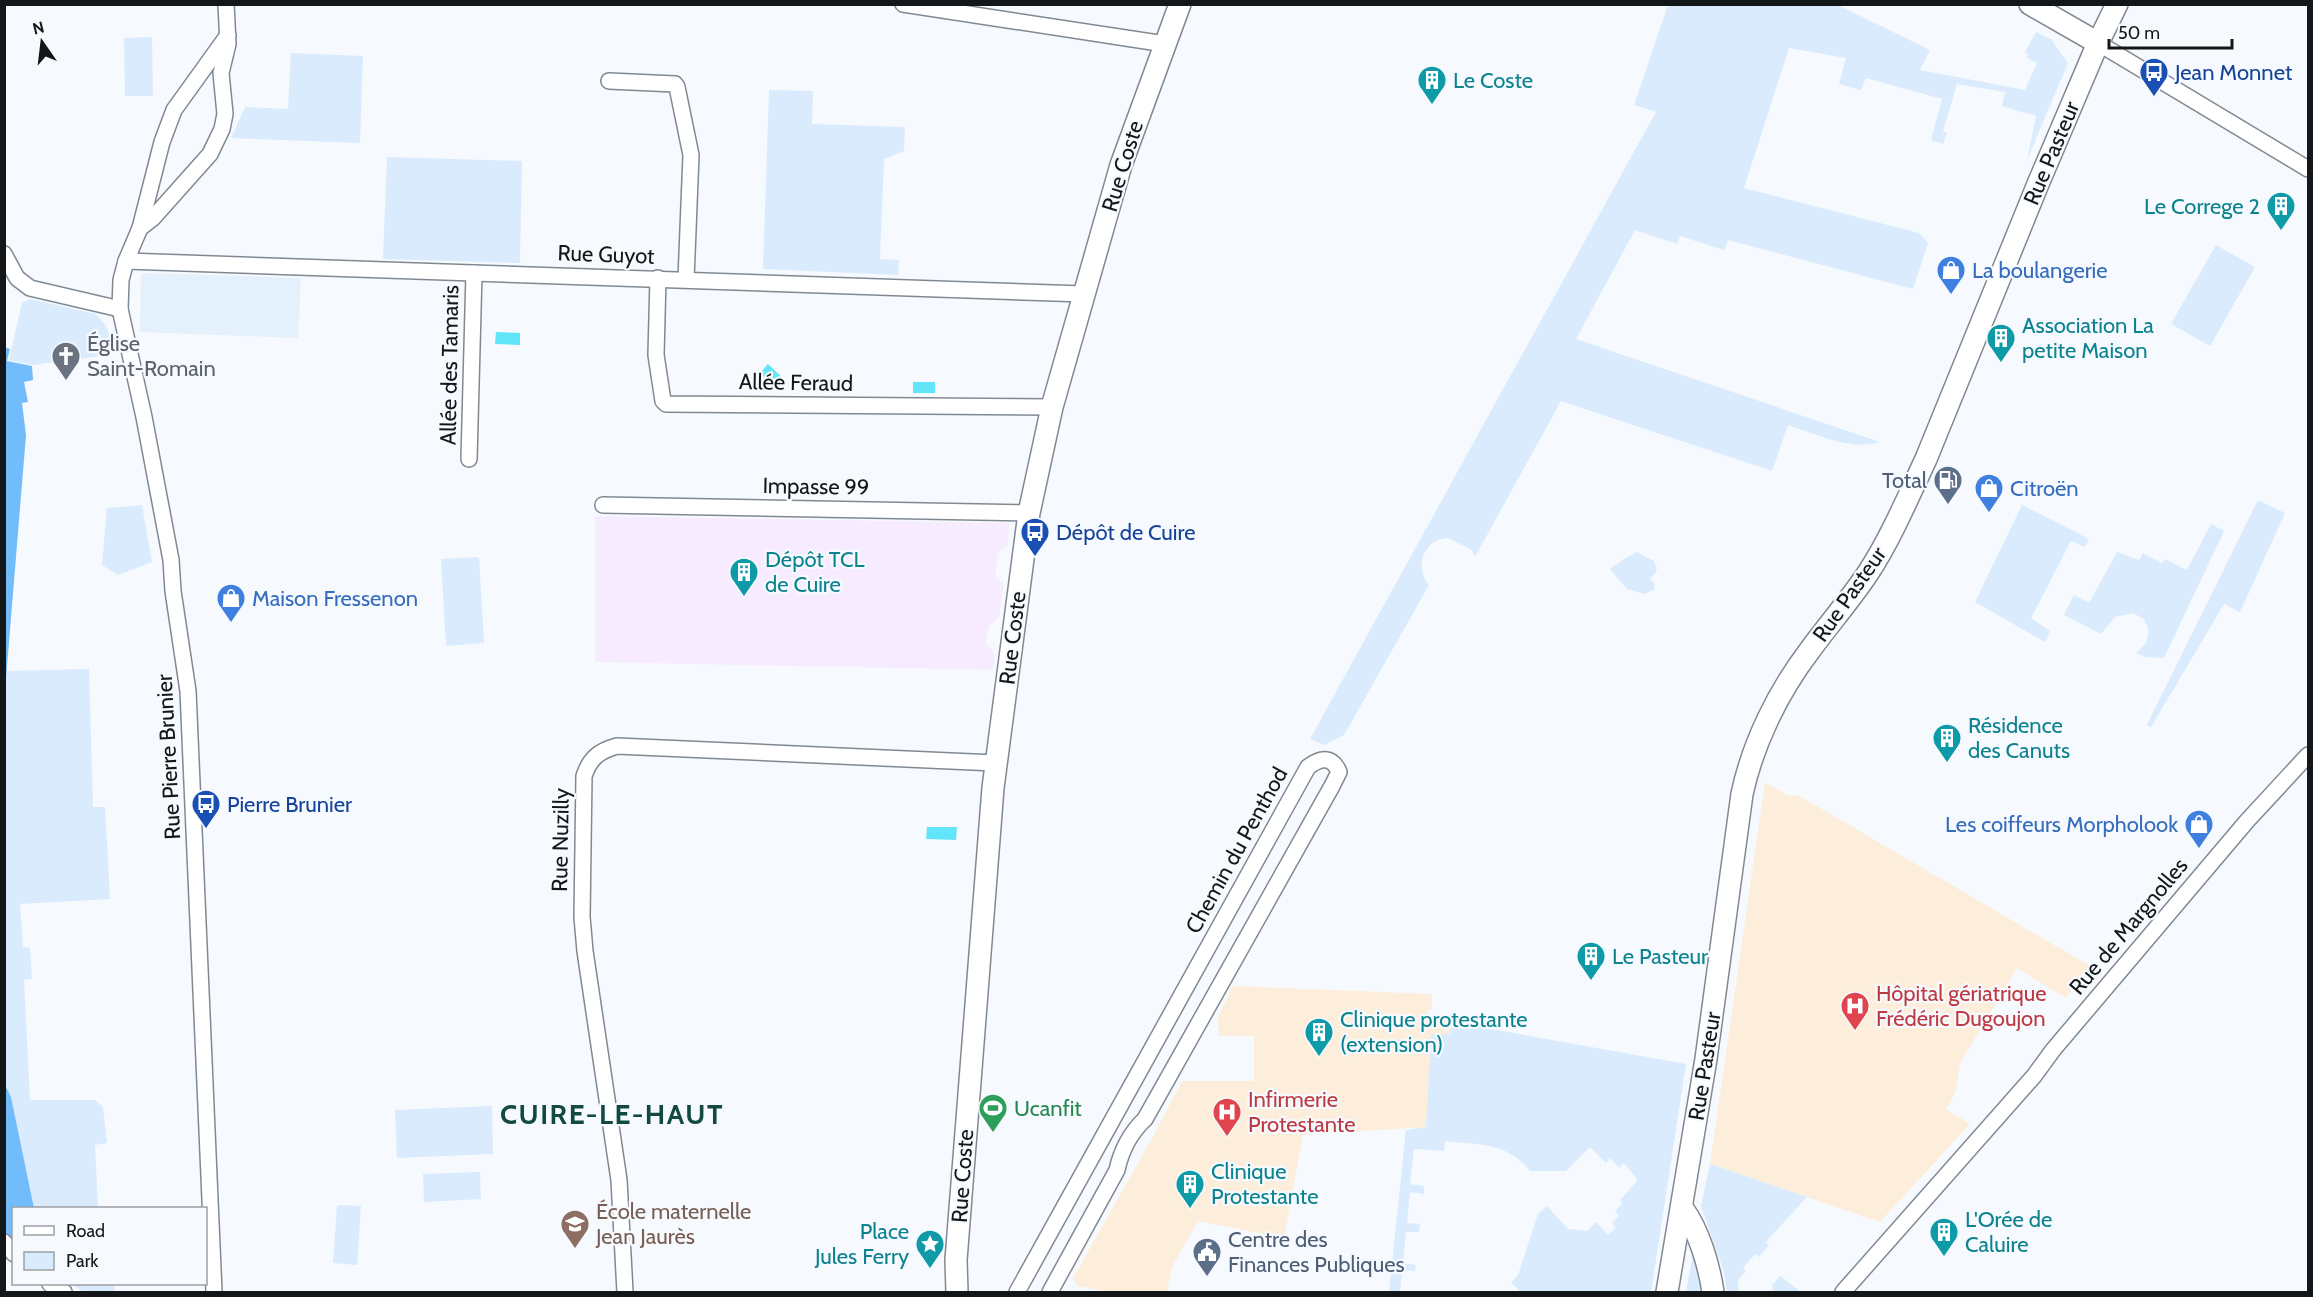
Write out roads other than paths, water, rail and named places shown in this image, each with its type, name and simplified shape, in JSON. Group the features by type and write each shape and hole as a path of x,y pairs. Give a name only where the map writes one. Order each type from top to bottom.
{"street":[{"name":"Rue Pierre Brunier","path":"140,228 153,218 218,142 225,114 221,74 228,30 226,4"},
{"path":"903,4 1165,44"},
{"name":"Rue Coste","path":"957,1293 956,1260 995,763 1029,513 1052,407 1121,165 1180,4"},
{"path":"2030,4 2308,169"},
{"name":"Rue Pasteur","path":"1667,1293 1683,1209 1720,962 1742,794 1750,761 1761,733 1785,688 1809,651 1869,572 1906,501 1926,459 2038,184 2117,4"},
{"name":"Rue Pierre Brunier","path":"214,1293 188,691 173,591 171,560 144,417 120,309 121,280 126,261 140,228 162,142 174,110 228,30"},
{"path":"609,81 675,84 677,87 691,154 686,279"},
{"path":"4,254 17,278 30,288 120,309"},
{"name":"Rue Guyot","path":"126,261 1084,294"},
{"name":"Allée des Tamaris","path":"469,459 474,273"},
{"name":"Allée Feraud","path":"658,278 656,355 663,400 666,404 1052,407"},
{"name":"Impasse 99","path":"603,505 1029,513"},
{"name":"Rue Nuzilly","path":"625,1293 619,1180 582,917 584,776 587,766 604,750 617,746 995,763"},
{"name":"Rue de Margnolles","path":"1843,1293 2034,1076 2053,1050 2247,821 2308,755"},
{"name":"Chemin du Penthod","path":"1017,1293 1308,767 1317,760 1327,759 1335,763 1339,772 1332,786 1149,1113 1136,1128 1121,1155 1117,1170 1050,1293"},
{"path":"1683,1209 1690,1219 1705,1259 1713,1293"}],"place":[{"name":"Jean Monnet","path":"2154,98"},
{"name":"Le Coste","path":"1432,106"},
{"name":"Le Correge 2","path":"2281,232"},
{"name":"La boulangerie","path":"1951,296"},
{"name":"Association La petite Maison","path":"2001,364"},
{"name":"Église Saint-Romain","path":"66,382"},
{"name":"Total","path":"1948,506"},
{"name":"Citroën","path":"1989,514"},
{"name":"Dépôt de Cuire","path":"1035,558"},
{"name":"Dépôt TCL de Cuire","path":"744,598"},
{"name":"Maison Fressenon","path":"231,624"},
{"name":"Résidence des Canuts","path":"1947,764"},
{"name":"Pierre Brunier","path":"206,830"},
{"name":"Les coiffeurs Morpholook","path":"2199,850"},
{"name":"Le Pasteur","path":"1591,982"},
{"name":"Hôpital gériatrique Frédéric Dugoujon","path":"1855,1032"},
{"name":"Clinique protestante (extension)","path":"1319,1058"},
{"name":"Ucanfit","path":"993,1134"},
{"name":"Infirmerie Protestante","path":"1227,1138"},
{"name":"Clinique Protestante","path":"1190,1210"},
{"name":"École maternelle Jean Jaurès","path":"575,1250"},
{"name":"L'Orée de Caluire","path":"1944,1258"},
{"name":"Place Jules Ferry","path":"930,1270"},
{"name":"Centre des Finances Publiques","path":"1207,1278"}],"district":[{"name":"CUIRE-LE-HAUT","path":"612,1114"}]}
